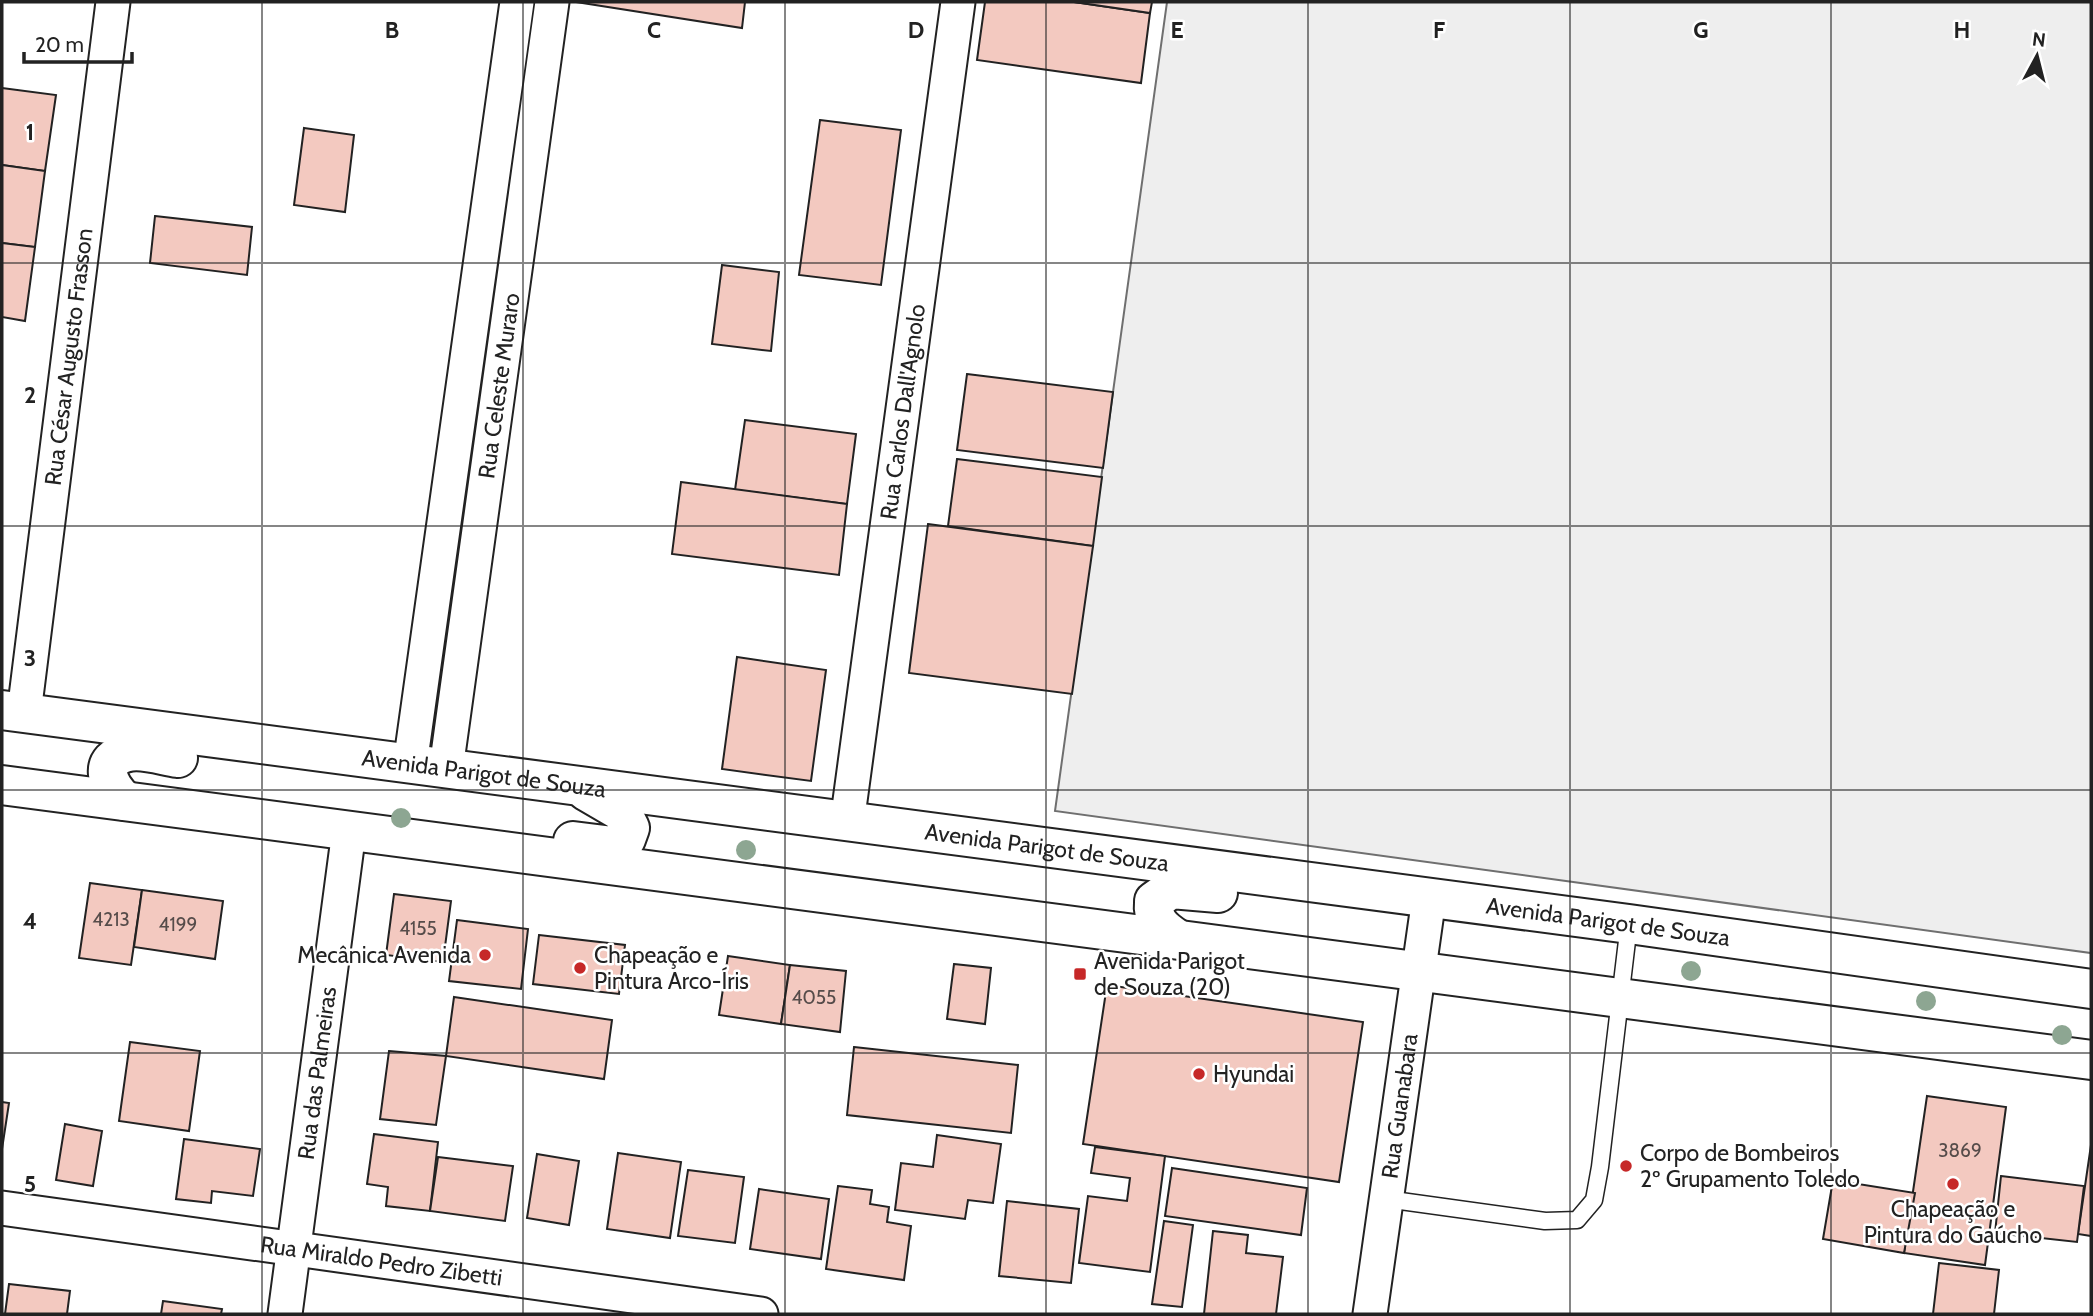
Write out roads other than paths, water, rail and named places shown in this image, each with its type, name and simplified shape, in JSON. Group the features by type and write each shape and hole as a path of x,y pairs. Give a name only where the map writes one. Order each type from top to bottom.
{"main road":[{"name":"Avenida Parigot de Souza","path":"13,711 1629,924 2091,989"},
{"path":"125,801 110,787 107,773 111,763 129,752 254,766 337,754"},
{"path":"2,785 2091,1060"},
{"path":"415,839 487,830 613,846 626,839 630,828 622,812 577,786"},
{"path":"1175,938 1161,928 1153,914 1154,901 1171,889 1360,905 1420,897"}],"street":[{"name":"Rua César Augusto Frasson","path":"13,711 113,2"},
{"name":"Rua Celeste Muraro","path":"428,767 495,156 517,2"},
{"name":"Rua Celeste Muraro","path":"428,767 530,159 552,2"},
{"name":"Rua Carlos Dall'Agnolo","path":"847,823 958,2"},
{"path":"495,156 530,159"},
{"name":"Rua das Palmeiras","path":"285,1314 349,831"},
{"name":"Rua Guanabara","path":"1370,1314 1418,972 1420,897"},
{"name":"Rua Miraldo Pedro Zibetti","path":"2,1208 761,1314"}],"lane":[{"path":"1386,1199 1545,1221 1577,1220 1594,1200 1629,924"}],"place":[{"name":"Mecânica Avenida","path":"485,955"},
{"name":"Chapeação e Pintura Arco-Íris","path":"580,968"},
{"name":"Avenida Parigot de Souza (20)","path":"1080,974"},
{"name":"Hyundai","path":"1199,1074"},
{"name":"Corpo de Bombeiros 2º Grupamento Toledo","path":"1626,1166"},
{"name":"Chapeação e Pintura do Gaúcho","path":"1953,1184"}]}
